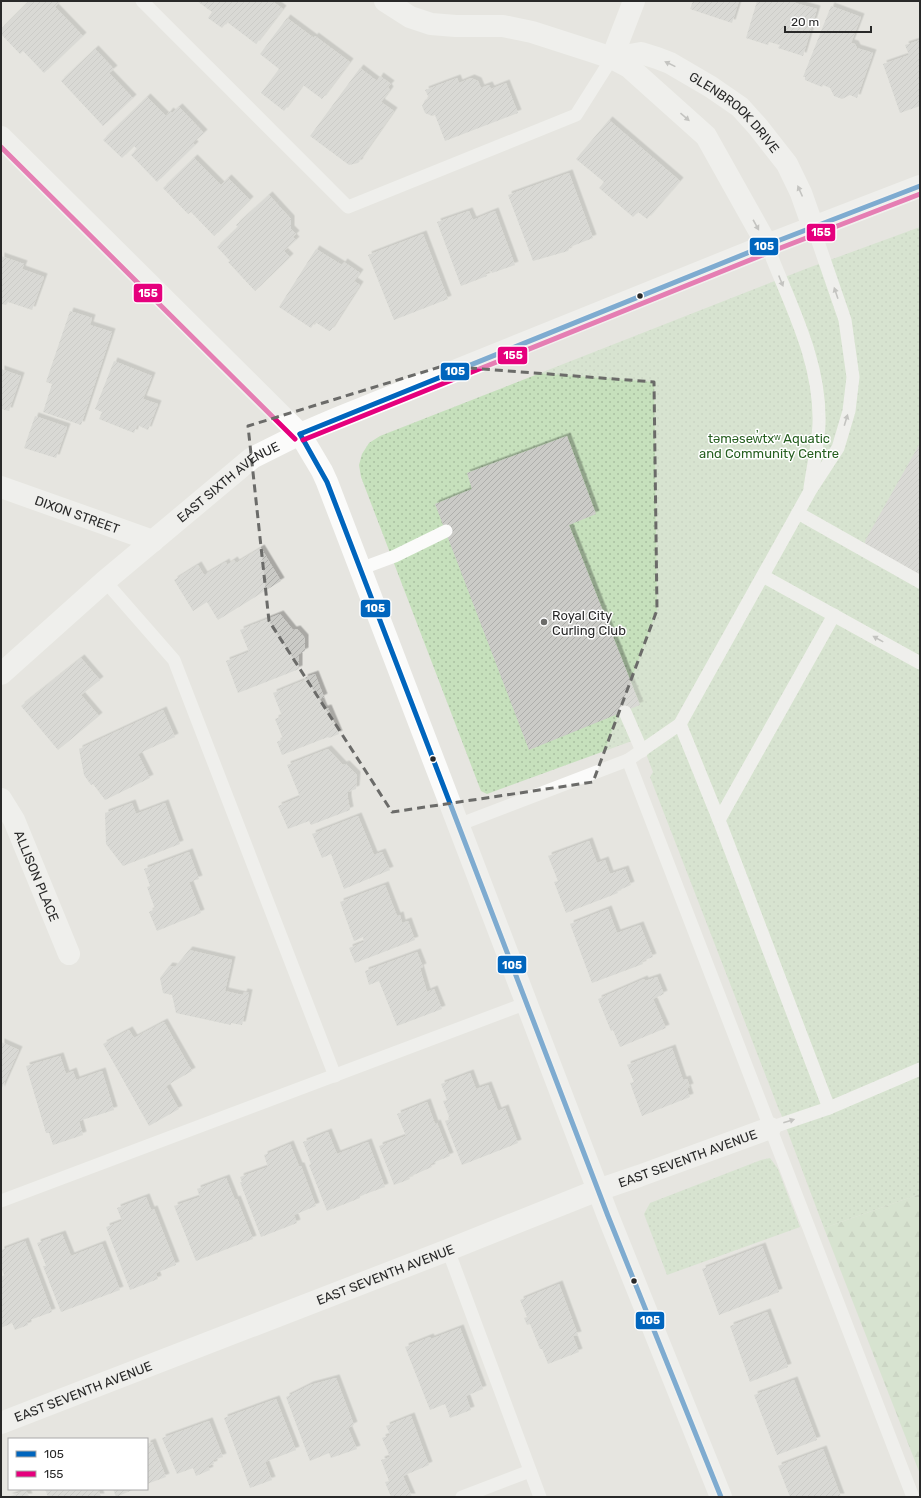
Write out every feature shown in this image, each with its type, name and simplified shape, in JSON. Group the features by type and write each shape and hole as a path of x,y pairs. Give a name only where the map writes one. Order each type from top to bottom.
{"street":[{"name":"GLENBROOK DRIVE","path":"385,1 410,17 431,24 456,26 503,26 532,32 612,58 629,67 706,136 767,245"},
{"path":"612,58 634,1"},
{"name":"GLENBROOK DRIVE","path":"612,58 641,53 657,58 670,63 711,87 740,107 787,164 801,193 813,227"},
{"path":"1,137 300,434 322,471 598,1190 721,1497"},
{"name":"EAST SIXTH AVENUE","path":"1,674 106,581 252,458 300,434 335,419 767,245 920,186"},
{"name":"DIXON STREET","path":"1,487 153,541"},
{"name":"ALLISON PLACE","path":"1,799 14,820 69,954"},
{"name":"EAST SEVENTH AVENUE","path":"1,1423 448,1250 598,1190 770,1128"}],"lane":[{"path":"142,1 348,206 576,115 612,58"},
{"path":"458,824 628,760 680,724 810,491 838,448 849,411 853,377 845,320 813,227"},
{"path":"767,245 802,330 814,370 819,425 810,491"},
{"path":"798,513 920,582"},
{"path":"360,570 395,556 446,531"},
{"path":"763,576 920,663"},
{"path":"106,581 174,660 335,1076"},
{"path":"719,820 834,615"},
{"path":"625,712 642,751"},
{"path":"680,724 719,820 829,1108"},
{"path":"628,760 913,1497"},
{"path":"1,1201 527,1003"},
{"path":"770,1128 829,1108 920,1069"},
{"path":"448,1250 540,1497"},
{"path":"462,1497 530,1471"}],"highlighted area":[{"path":"443,366 654,382 657,610 593,782 392,812 269,621 248,426"}],"green space":[{"name":"təməsew̓txʷ Aquatic and Community Centre","path":"920,227 920,1194 824,1228 650,777 653,772 640,738 487,794 481,791 361,477 359,465 362,454 369,443 380,436 808,268"},
{"path":"770,1158 778,1169 800,1227 667,1275 644,1214 650,1203 761,1160"},
{"path":"920,1194 920,1474 824,1228"}],"building":[{"path":"29,1 60,1 55,7 83,36 44,73 23,51 20,54 1,34 1,29"},
{"path":"197,1 272,1 283,9 256,44 227,22 222,28 208,18 212,12"},
{"path":"693,1 739,1 732,23 690,9"},
{"path":"757,1 796,1 795,3 817,9 803,56 778,48 780,45 769,42 768,45 746,38"},
{"path":"831,6 861,17 851,43 855,44 857,48 873,53 857,98 850,95 842,99 834,96 830,88 823,85 822,87 805,80 805,77 803,77"},
{"path":"287,18 314,38 315,36 350,62 322,99 303,85 284,111 261,93 279,69 260,54"},
{"path":"920,40 920,106 900,113 883,64 909,55 905,45"},
{"path":"95,49 114,69 109,73 133,98 103,126 61,81"},
{"path":"360,68 377,81 380,76 391,84 388,87 390,90 381,102 394,111 360,161 349,165 310,136"},
{"path":"457,78 459,83 471,78 478,81 481,88 489,85 491,89 506,83 518,113 445,141 435,115 432,116 425,113 422,106 425,100 429,98 425,90"},
{"path":"147,97 166,116 170,111 172,113 179,107 204,133 193,143 195,145 157,182 131,155 137,149 134,146 122,158 103,140"},
{"path":"609,120 680,181 647,219 638,212 633,217 599,188 604,182 576,159"},
{"path":"194,158 221,185 228,178 250,200 214,236 191,212 188,214 163,188"},
{"path":"569,173 593,238 570,247 568,251 533,261 508,195"},
{"path":"269,195 291,219 291,229 296,234 293,237 296,240 284,251 290,257 255,291 228,262 230,261 217,247 238,227 236,225"},
{"path":"469,211 473,220 495,211 515,265 492,273 491,271 485,273 487,276 461,286 437,222"},
{"path":"423,234 448,299 394,320 368,255"},
{"path":"316,249 342,265 344,262 360,273 354,281 360,285 329,331 315,322 311,328 279,307"},
{"path":"1,256 24,264 22,269 44,277 32,310 8,302 6,305 1,304"},
{"path":"70,311 92,318 90,325 112,332 81,425 43,412 52,384 46,382"},
{"path":"114,361 152,376 143,399 158,404 148,430 137,425 134,433 99,419 102,412 95,409"},
{"path":"1,369 21,376 9,411 1,409"},
{"path":"35,416 67,427 56,458 24,448"},
{"name":"Royal City Curling Club","path":"567,436 596,514 569,525 640,705 529,750 435,504 472,489 467,473"},
{"path":"920,443 920,579 863,548 866,539"},
{"path":"261,548 281,581 218,620 207,602 193,611 174,580 198,565 204,575 226,562 227,565 234,560 236,563"},
{"path":"280,614 293,630 297,629 305,638 305,651 299,654 299,669 238,693 226,661 249,652 240,630"},
{"path":"81,658 100,680 81,695 99,716 58,750 21,706"},
{"path":"315,674 324,697 320,699 324,709 328,708 339,734 282,755 277,742 283,739 275,719 282,716 273,693 305,680 304,678"},
{"path":"163,710 175,737 138,754 150,778 105,800 84,775 79,749"},
{"path":"328,749 343,765 346,764 357,775 356,789 348,792 350,810 311,825 309,821 288,829 278,806 300,797 287,765"},
{"path":"132,803 136,814 165,803 180,844 123,866 106,844 105,813"},
{"path":"358,816 374,855 382,852 390,870 344,889 331,854 322,858 312,834"},
{"path":"589,841 597,863 605,860 610,874 625,869 631,885 617,891 618,893 566,913 554,882 558,881 548,856"},
{"path":"189,852 199,879 189,882 201,913 157,931 149,912 155,909 147,887 150,886 144,869"},
{"path":"385,885 397,916 400,915 402,923 408,921 415,940 355,963 349,948 364,942 363,937 354,941 340,902"},
{"path":"608,909 617,933 640,925 653,957 642,961 643,964 592,983 570,924"},
{"path":"189,950 232,960 225,991 243,995 244,992 249,993 242,1025 231,1023 231,1025 176,1013 172,995 163,993 160,978 169,966 175,967"},
{"path":"417,952 423,967 420,968 427,992 434,989 442,1009 397,1026 379,981 369,985 365,971"},
{"path":"657,977 664,994 653,999 666,1028 620,1047 613,1030 611,1031 598,999 644,979 645,981"},
{"path":"164,1022 192,1071 166,1086 179,1109 149,1126 103,1044 129,1030 134,1038"},
{"path":"1,1042 19,1050 1,1090"},
{"path":"672,1048 683,1080 687,1079 690,1087 687,1088 690,1097 642,1116 630,1083 634,1082 627,1065"},
{"path":"60,1056 66,1074 73,1071 76,1080 102,1071 114,1110 79,1121 83,1135 53,1145 49,1133 46,1133 26,1066"},
{"path":"470,1073 476,1089 488,1085 498,1111 505,1108 518,1143 462,1165 445,1121 450,1119 443,1101 447,1100 441,1084"},
{"path":"427,1102 435,1124 437,1123 450,1156 430,1164 432,1167 409,1177 410,1179 394,1185 379,1146 406,1136 397,1114"},
{"path":"328,1132 337,1154 368,1142 385,1187 360,1196 360,1198 327,1211 309,1165 311,1164 303,1142"},
{"path":"290,1144 299,1166 301,1166 316,1206 294,1215 297,1223 261,1237 240,1182 242,1182 240,1177 268,1167 264,1155"},
{"path":"226,1178 235,1200 237,1199 253,1239 196,1261 174,1206 200,1197 197,1189"},
{"path":"146,1197 151,1210 154,1209 176,1265 156,1273 158,1279 130,1290 106,1227 122,1221 117,1208"},
{"path":"62,1234 71,1256 102,1244 120,1290 61,1312 43,1266 46,1266 37,1243"},
{"path":"25,1241 52,1312 27,1321 28,1325 15,1330 12,1323 1,1328 1,1277 4,1275 1,1267 1,1250"},
{"path":"762,1246 779,1292 719,1315 702,1269"},
{"path":"559,1284 578,1335 573,1336 579,1352 548,1364 530,1324 527,1325 524,1318 527,1317 520,1300"},
{"path":"767,1312 788,1367 750,1382 730,1326"},
{"path":"460,1328 483,1389 466,1396 471,1410 450,1418 445,1404 430,1410 405,1347 430,1337 431,1339"},
{"path":"336,1378 354,1425 348,1428 357,1449 331,1458 329,1453 310,1461 286,1397 310,1385"},
{"path":"794,1380 817,1440 777,1455 754,1395"},
{"path":"276,1399 296,1450 265,1462 272,1480 250,1488 224,1418"},
{"path":"411,1416 429,1465 403,1476 412,1497 391,1497 385,1482 389,1481 381,1460 390,1457 382,1438 390,1435 386,1426"},
{"path":"209,1421 223,1457 213,1460 214,1464 208,1466 210,1470 196,1476 193,1468 177,1474 162,1438"},
{"path":"152,1442 166,1477 148,1484 148,1444"},
{"path":"823,1449 841,1497 790,1497 778,1466"},
{"path":"26,1490 29,1497 8,1497"},
{"path":"45,1490 98,1490 101,1497 48,1497"},
{"path":"113,1490 133,1490 116,1497"}],"transit line":[{"name":"155","path":"1,147 295,439"},
{"name":"105","path":"300,434 767,245 920,186"},
{"name":"155","path":"303,440 770,252 920,194"},
{"name":"105","path":"300,434 327,482 608,1216 721,1497"}],"place":[{"name":"Royal City Curling Club","path":"544,622"}]}
